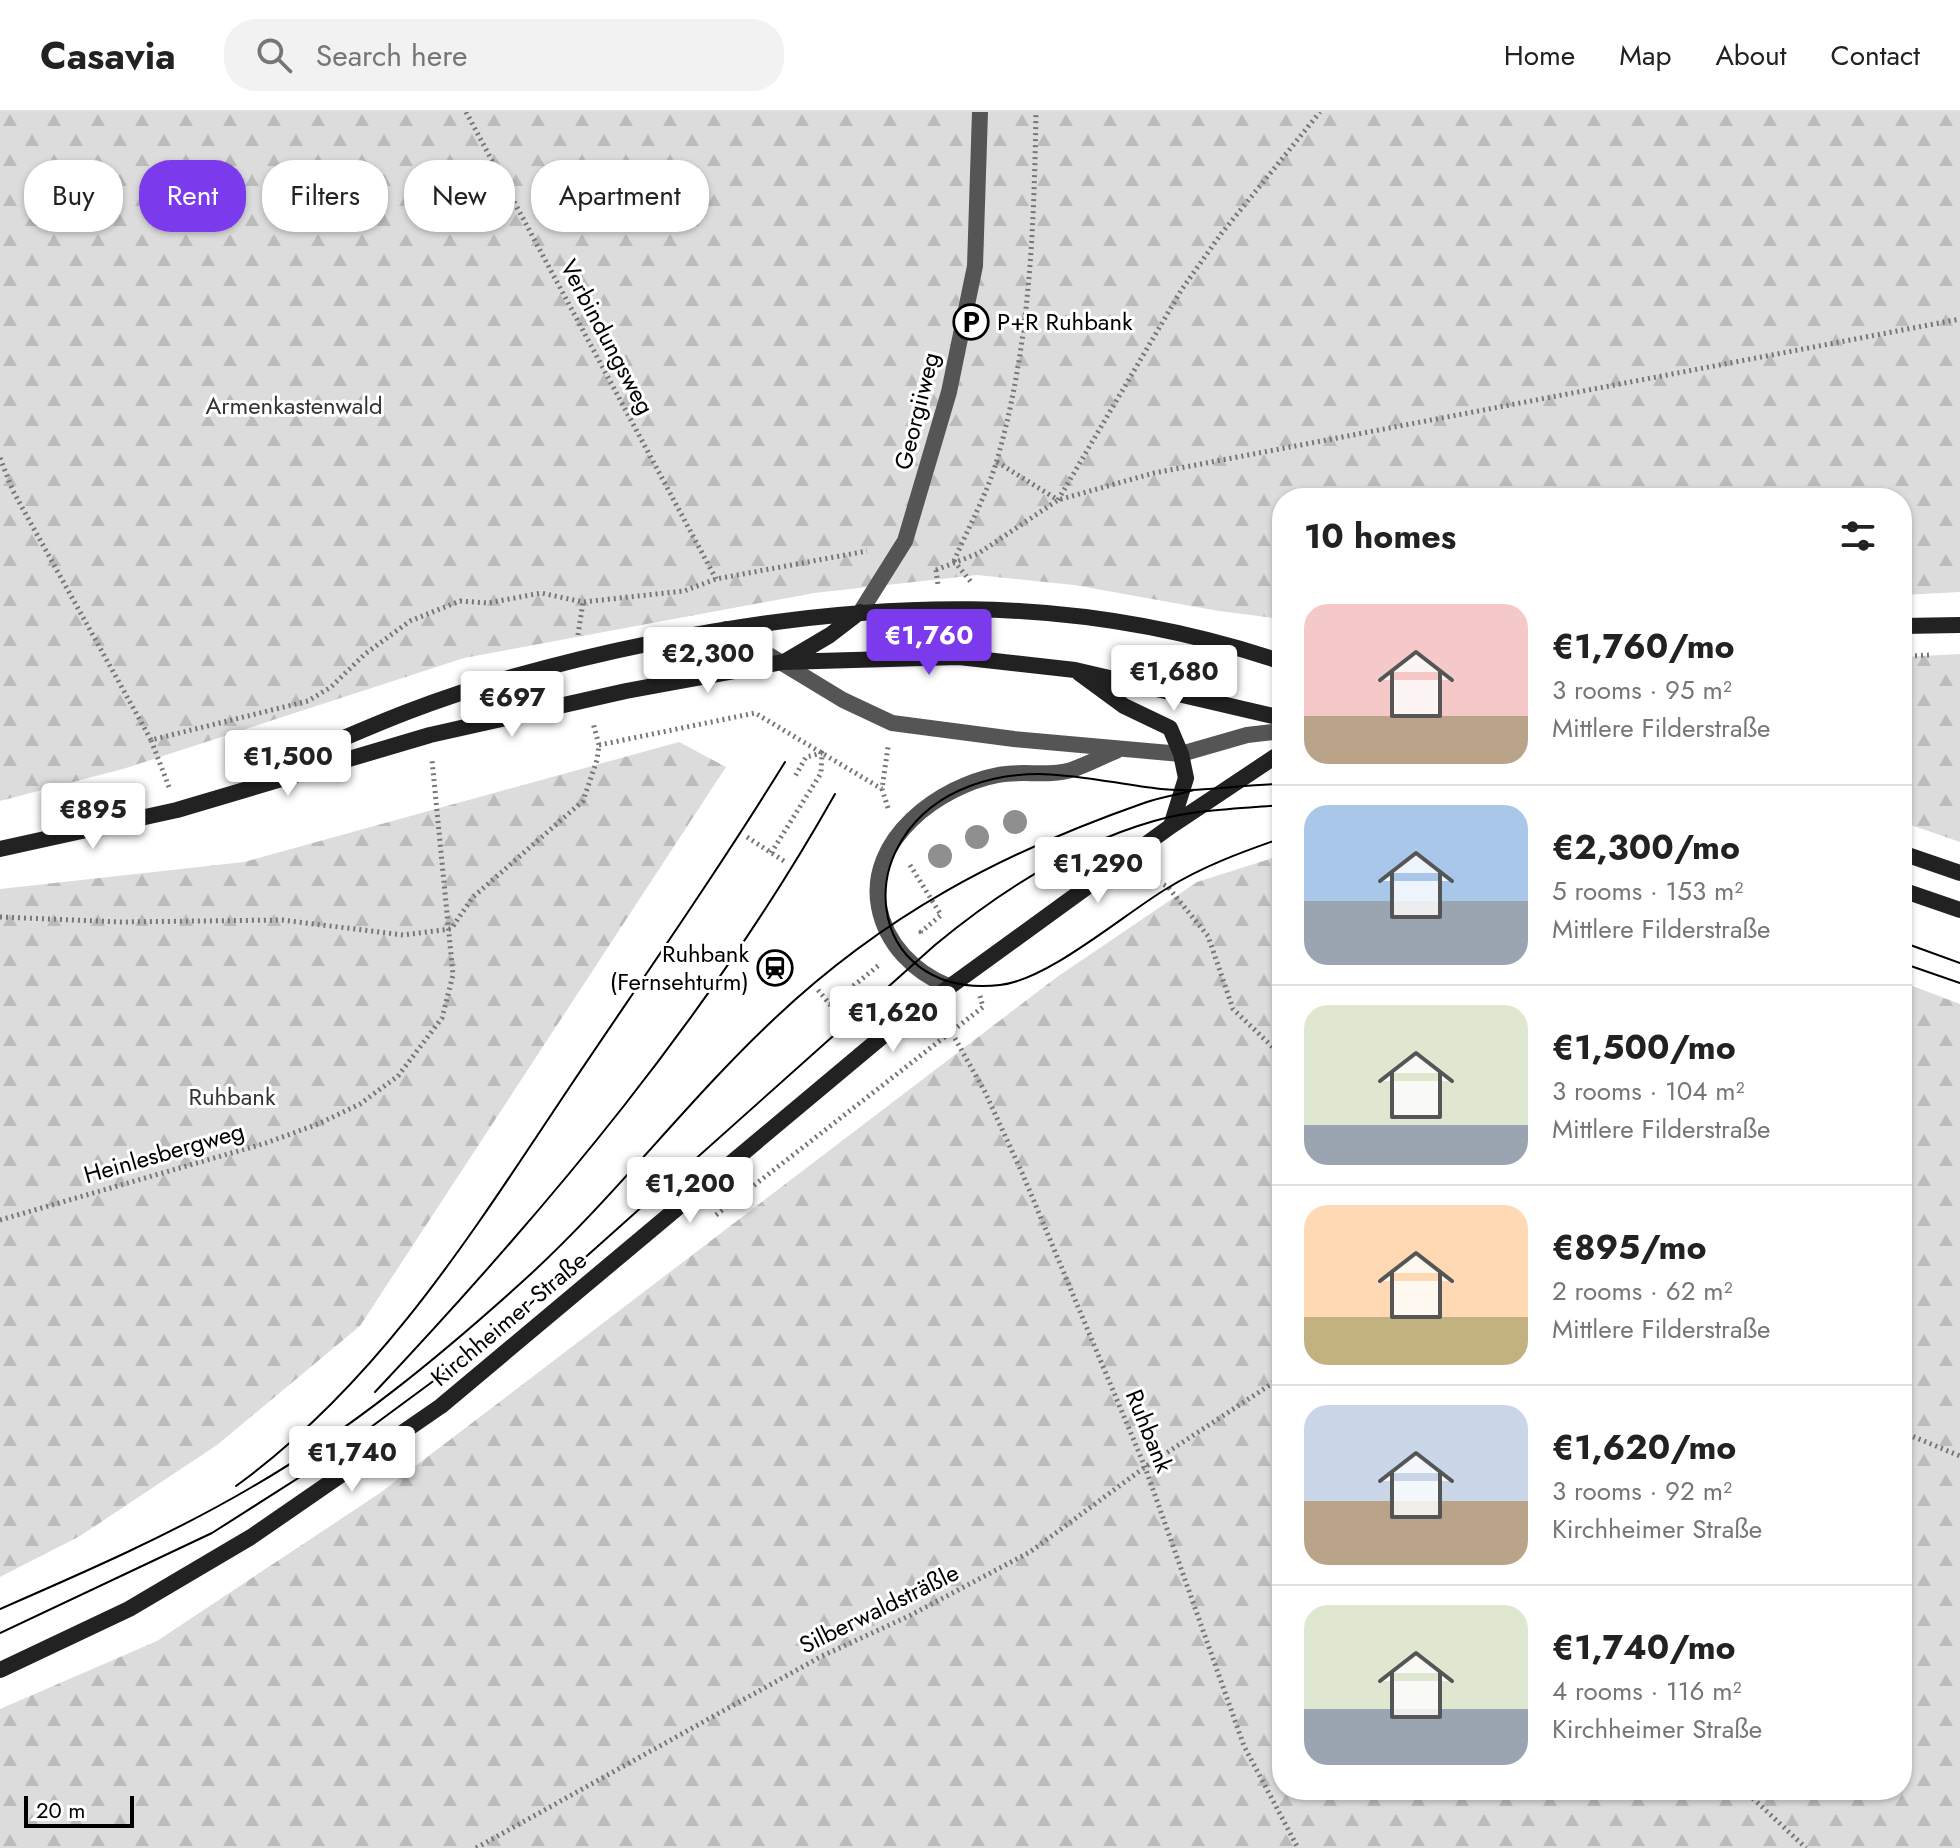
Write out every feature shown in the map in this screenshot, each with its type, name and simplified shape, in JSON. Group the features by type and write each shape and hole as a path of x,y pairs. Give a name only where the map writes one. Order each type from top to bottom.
{"main road":[{"path":"177,810 409,711 579,658 726,629 861,611 988,607 1122,620 1272,659"},
{"path":"783,662 830,635 861,611"},
{"path":"1912,626 1960,625"},
{"path":"0,849 177,810 430,735 626,691 783,662 959,657 1075,670 1272,716"},
{"path":"1075,670 1124,706 1170,728 1181,754 1186,778 1171,826"},
{"name":"Kirchheimer Straße","path":"0,1670 129,1609 251,1537 441,1406 814,1092 948,986 1124,863 1171,826 1272,759"},
{"path":"1912,856 1960,873"},
{"path":"1912,893 1960,910"}],"street":[{"name":"Georgiiweg","path":"861,611 899,551 923,485 949,392 975,266 980,112"},
{"path":"726,629 843,700 892,723 1181,754 1247,735 1272,732"},
{"path":"948,986 929,978 898,950 885,927 877,893 885,858 896,839 922,809 968,784 1027,770 1068,771 1121,749"}],"path":[{"name":"Verbindungsweg","path":"466,112 716,579"},
{"path":"954,561 997,462 1020,361 1034,248 1036,112"},
{"path":"1058,500 1182,289 1221,234 1320,112"},
{"path":"936,570 979,553 1058,500 1154,473 1960,319"},
{"path":"0,458 13,491 119,676 151,740 177,810"},
{"path":"997,462 1058,500"},
{"path":"151,740 308,701 331,687 365,654 410,621 460,601 488,603 541,593 583,602 684,591 716,579 875,550 899,551"},
{"path":"0,917 121,922 282,920 403,935 451,929 473,897 583,801 599,745 755,713 882,789 896,839 941,915 921,932 928,939"},
{"name":"Heinlesbergweg","path":"0,1220 266,1143 360,1104 398,1076 442,1018 453,975 430,735"},
{"path":"794,778 806,757 822,753"},
{"path":"771,853 821,773 822,753"},
{"path":"747,837 787,863"},
{"path":"1124,863 1168,887 1208,936 1233,1009 1272,1046"},
{"path":"830,1005 880,964"},
{"path":"818,990 842,1019"},
{"name":"Ruhbank","path":"952,1033 985,1092 1023,1175 1145,1467 1244,1746 1272,1799"},
{"name":"Silberwaldsträßle","path":"476,1848 822,1656 909,1616 1030,1552 1145,1467 1272,1384"},
{"path":"1912,1436 1960,1456"},
{"name":"Ruhbank","path":"1273,1800 1298,1848"},
{"path":"1755,1800 1806,1848"}],"green space":[{"name":"Armenkastenwald","path":"0,112 1960,112 1960,592 1912,594 1912,488 1272,488 1272,618 1074,585 977,575 814,593 464,658 123,769 0,801"},
{"path":"1960,654 1960,842 1912,825 1912,656"},
{"name":"Ruhbank","path":"679,742 726,767 360,1326 217,1445 80,1536 0,1577 0,889 244,862"},
{"path":"1272,858 1272,1800 1912,1800 1912,986 1960,1004 1960,1848 0,1848 0,1709 157,1641 380,1493 1057,977 1197,882"}],"tram line":[{"path":"236,1486 288,1445 335,1400 380,1352 421,1301 498,1194 785,762"},
{"path":"1272,784 1176,790 1043,774 1019,775 970,786 930,809 903,839 888,874 886,909 897,941 920,967 954,983 1000,985 1040,972 1194,873 1272,842"},
{"path":"0,1609 128,1552 222,1504 323,1442 392,1392 491,1310 555,1251 708,1085 772,1021 856,950 900,919 992,866 1041,843 1144,803 1194,790"},
{"path":"375,1392 564,1180 681,1031 787,875 835,794"},
{"path":"0,1633 212,1533 325,1461 470,1354 579,1263 935,945 1011,889 1066,856 1154,821 1201,812 1272,806"},
{"path":"1912,946 1960,963"},
{"path":"1912,966 1960,983"}],"place":[{"name":"P+R Ruhbank","path":"971,322"},
{"name":"Ruhbank (Fernsehturm)","path":"775,968"}]}
